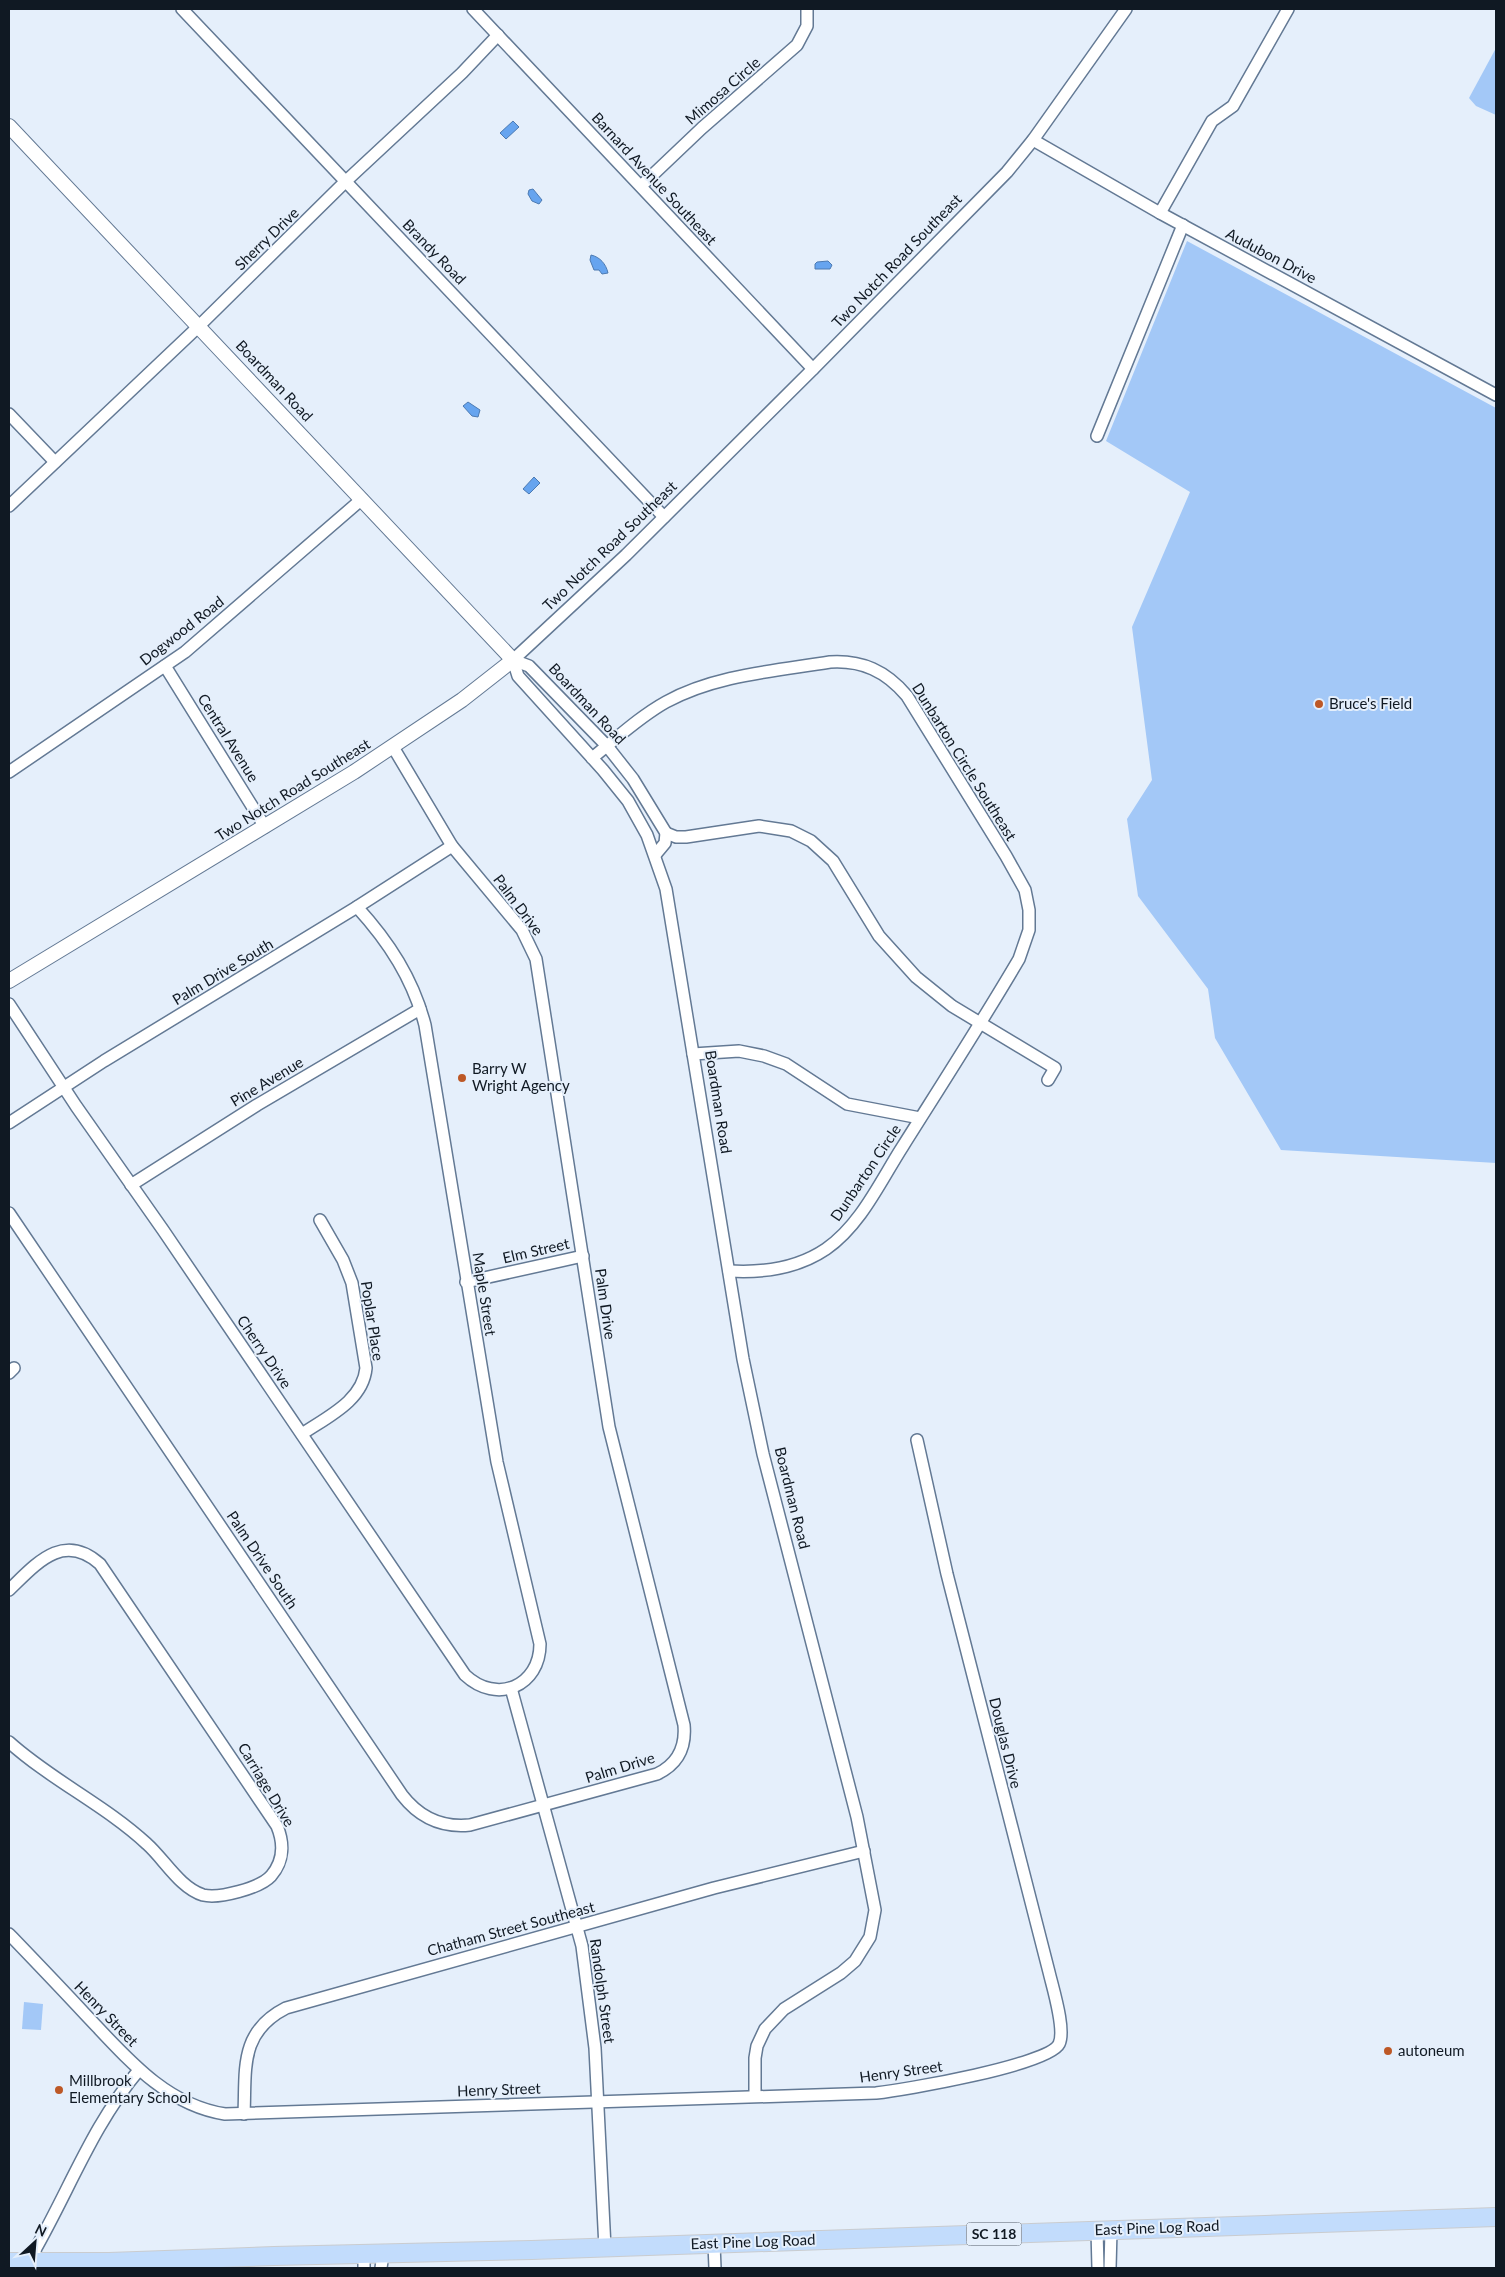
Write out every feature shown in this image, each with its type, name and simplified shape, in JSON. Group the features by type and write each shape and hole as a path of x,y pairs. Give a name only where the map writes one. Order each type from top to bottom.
{"main road":[{"name":"East Pine Log Road","path":"9,2262 30,2264 382,2261 605,2248 1496,2217"}],"street":[{"name":"Brandy Road","path":"182,9 664,517"},
{"name":"Barnard Avenue Southeast","path":"473,9 813,369"},
{"name":"Mimosa Circle","path":"641,186 702,128 797,45 807,26 807,9"},
{"name":"Two Notch Road Southeast","path":"9,981 265,827 393,746 462,700 513,660 626,555 994,185 1033,140 1126,9"},
{"path":"1160,213 1212,121 1234,106 1288,9"},
{"name":"Sherry Drive","path":"9,506 462,73 498,35"},
{"name":"Boardman Road","path":"9,126 513,660 518,676 628,801 647,835 655,855 666,889 743,1359 763,1454 857,1817 875,1910 870,1937 861,1954 849,1968 802,1996 770,2022 760,2038 755,2058 755,2096"},
{"name":"Audubon Drive","path":"1033,140 1160,213 1496,395"},
{"path":"1097,436 1184,225"},
{"path":"9,414 55,462"},
{"name":"Dogwood Road","path":"9,772 165,666 225,618 362,499"},
{"name":"Boardman Road","path":"513,660 529,666 607,746 633,779 666,832"},
{"name":"Dunbarton Circle Southeast","path":"592,758 664,703 692,690 722,681 838,662 867,666 889,678 906,696 1006,856 1025,890 1028,900 1029,930 1023,950 980,1023"},
{"name":"Central Avenue","path":"165,666 265,827"},
{"name":"Palm Drive","path":"393,746 452,846 522,930 536,959 609,1427 685,1735 679,1756 664,1771 608,1788 544,1804"},
{"path":"655,855 665,843 666,832 676,837 686,837 759,826 786,830 811,841 833,861 879,936 903,964 930,989 980,1023 1055,1068 1048,1080"},
{"name":"Palm Drive South","path":"9,1123 452,846"},
{"name":"Maple Street","path":"357,907 392,950 415,992 420,1009 497,1462 540,1644 539,1658 533,1671 524,1682 512,1688"},
{"name":"Cherry Drive","path":"9,1004 466,1676 476,1684 490,1690 512,1688"},
{"name":"Pine Avenue","path":"131,1185 257,1106 420,1009"},
{"name":"Dunbarton Circle","path":"729,1271 751,1272 780,1268 801,1262 827,1248 851,1225 980,1023"},
{"path":"694,1054 739,1051 764,1056 786,1064 847,1104 920,1118"},
{"name":"Palm Drive South","path":"9,1213 407,1802 428,1819 454,1826 470,1826 544,1804"},
{"name":"Poplar Place","path":"302,1434 351,1400 363,1382 366,1368 350,1277 343,1260 320,1220"},
{"name":"Elm Street","path":"466,1282 583,1256"},
{"name":"Douglas Drive","path":"917,1440 947,1574 1049,1972 1062,2033 1060,2043 1054,2051"},
{"name":"Carriage Drive","path":"9,1590 39,1560 53,1553 74,1551 88,1555 100,1564 277,1826 282,1840 280,1862 272,1874 261,1884 221,1896 209,1896 196,1892 136,1834 11,1748"},
{"name":"Randolph Street","path":"512,1688 577,1927 592,2014 605,2248"},
{"name":"Chatham Street Southeast","path":"244,2114 249,2046 263,2024 278,2012 320,1998 714,1888 864,1850"},
{"name":"Henry Street","path":"9,1934 139,2070 180,2100 213,2112 244,2114 855,2094 898,2090 974,2075 1054,2051"},
{"path":"30,2264 99,2126 122,2091 139,2070"},
{"path":"1098,2268 1104,2230"},
{"path":"1104,2230 1110,2268"},
{"path":"714,2244 715,2268"}],"shaded area":[{"path":"1496,48 1496,115 1476,106 1469,98"},
{"path":"513,121 519,127 506,139 500,133"},
{"path":"533,189 542,200 539,204 532,201 528,194 529,190"},
{"name":"Bruce's Field","path":"1187,241 1496,408 1496,1163 1281,1150 1215,1038 1208,989 1138,896 1127,819 1152,780 1132,627 1190,492 1106,441"},
{"path":"591,255 602,261 608,273 602,274 599,270 594,270 590,260"},
{"path":"828,261 832,265 830,269 815,269 817,262"},
{"path":"468,402 480,410 478,417 472,416 463,406"},
{"path":"534,477 540,483 529,494 523,489"},
{"path":"24,2002 43,2004 41,2030 22,2029"}],"place":[{"name":"Bruce's Field","path":"1319,704"},
{"name":"Barry W Wright Agency","path":"462,1078"},
{"name":"autoneum","path":"1388,2051"},
{"name":"Millbrook Elementary School","path":"59,2090"}]}
